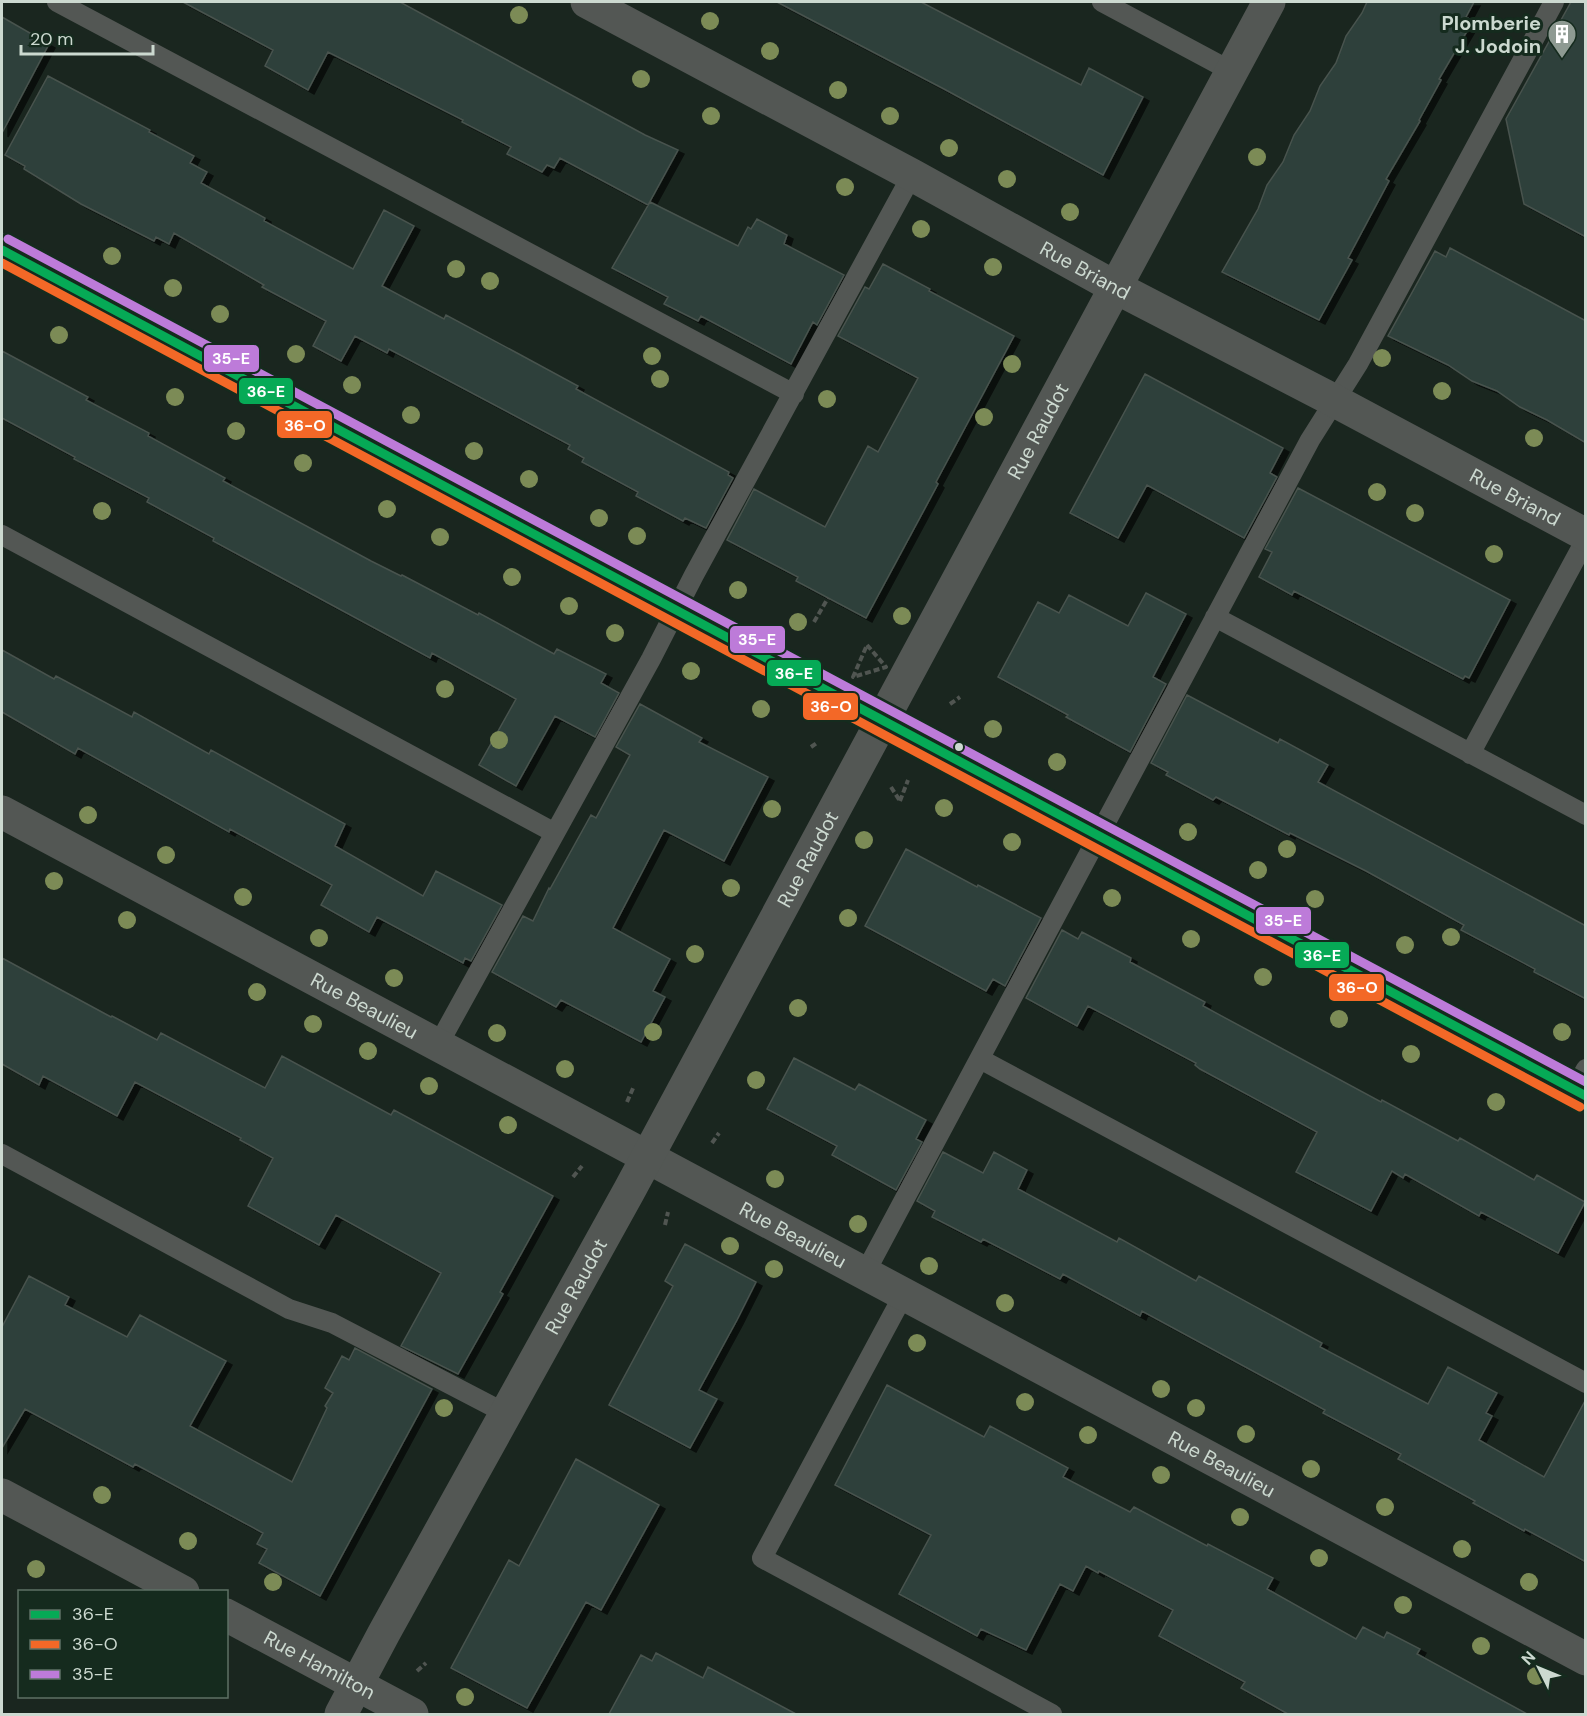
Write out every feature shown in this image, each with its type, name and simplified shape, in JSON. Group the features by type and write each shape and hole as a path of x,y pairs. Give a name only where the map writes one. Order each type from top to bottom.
{"street":[{"name":"Rue Briand","path":"587,2 1115,287 1335,401 1586,537"},
{"name":"Rue Raudot","path":"341,1714 647,1157 1269,2"},
{"path":"2,250 1098,836 1582,1085"},
{"name":"Rue Beaulieu","path":"2,812 1586,1659"},
{"path":"2,1495 179,1590"},
{"name":"Rue Hamilton","path":"228,1616 412,1714"}],"lane":[{"path":"57,2 794,394"},
{"path":"1102,2 1231,71"},
{"path":"865,1273 1310,440 1358,364 1554,2"},
{"path":"438,1045 912,176"},
{"path":"2,535 555,833"},
{"path":"1470,754 1586,537"},
{"path":"1215,617 1586,815"},
{"path":"980,1059 1586,1383"},
{"path":"2,1154 289,1309 332,1323 505,1413"},
{"path":"904,1294 762,1558 1052,1714"}],"path":[{"path":"814,622 828,598"},
{"path":"950,704 960,697"},
{"path":"811,747 818,742"},
{"path":"900,801 908,779"},
{"path":"627,1102 634,1086"},
{"path":"712,1143 719,1133"},
{"path":"573,1176 582,1166"},
{"path":"665,1225 668,1212"},
{"path":"417,1671 426,1663"}],"building":[{"path":"183,2 400,2 645,135 678,150 648,205 560,158 554,168 547,165 542,172 507,154 511,147 462,122 463,120 328,52 308,90 265,66 273,50"},
{"path":"777,2 921,2 1081,85 1089,68 1143,97 1103,175"},
{"path":"1367,2 1474,2 1466,17 1473,21 1439,79 1441,80 1420,121 1386,179 1389,181 1348,258 1352,260 1319,320 1222,272 1258,209 1267,185 1283,162 1294,135 1310,111 1320,86 1336,63 1346,36"},
{"name":"Plomberie J. Jodoin","path":"1571,2 1586,2 1586,237 1524,204 1506,119"},
{"path":"2,17 49,44 2,133"},
{"path":"48,76 194,156 190,163 207,172 201,183 265,218 264,221 353,269 384,210 414,226 382,286 444,319 446,315 517,353 578,386 576,389 729,472 728,475 733,478 706,528 685,518 683,521 636,496 638,492 582,462 584,458 568,449 570,445 389,349 387,353 355,336 341,361 313,346 326,321 262,287 264,285 174,233 169,244 156,237 154,241 81,204 24,169 25,166 5,155"},
{"path":"650,202 738,246 748,227 751,229 757,219 787,235 784,244 844,275 817,325 813,322 791,364 701,316 698,321 664,304 668,297 612,268"},
{"path":"1450,248 1586,321 1586,443 1520,407 1497,391 1472,381 1448,365 1388,336 1435,251 1446,257"},
{"path":"883,264 1014,336 866,618 796,581 798,577 727,540 754,489 825,527 868,446 878,452 918,378 838,336 865,287 869,289"},
{"path":"2,351 88,397 86,400 149,433 148,436 225,478 223,481 371,561 478,615 479,613 554,654 557,649 606,674 601,683 619,693 595,737 555,716 516,786 479,765 516,699 432,653 430,658 213,541 214,538 147,502 149,498 2,418"},
{"path":"1145,374 1283,448 1270,473 1277,477 1244,538 1147,485 1118,538 1070,513"},
{"path":"1298,488 1510,600 1469,678 1465,676 1463,679 1294,591 1292,595 1259,577 1272,552 1265,549"},
{"path":"1146,593 1186,614 1153,677 1166,684 1130,752 998,677 1038,602 1059,613 1069,595 1128,626"},
{"path":"2,650 54,679 56,676 132,717 134,712 209,754 211,750 345,824 335,846 423,896 436,871 502,905 471,961 465,958 463,963 377,917 369,932 321,905 332,885 230,829 229,832 78,748 75,754 2,712"},
{"path":"1187,695 1278,743 1280,739 1328,765 1318,782 1586,926 1586,999 1461,930 1464,925 1366,871 1216,797 1213,800 1166,775 1168,772 1151,763"},
{"path":"640,704 702,738 699,742 768,777 724,861 664,830 613,928 670,959 653,991 665,997 641,1042 561,1000 556,1007 492,972 523,916 533,921 549,888 591,815 596,818 630,755 616,747"},
{"path":"906,849 1041,918 1005,986 993,979 986,991 865,926"},
{"path":"1062,930 1078,939 1082,932 1131,958 1130,962 1205,1002 1203,1006 1381,1102 1382,1100 1458,1141 1460,1138 1534,1180 1537,1175 1585,1202 1558,1253 1481,1212 1479,1216 1405,1174 1403,1178 1392,1171 1371,1211 1296,1172 1317,1132 1200,1069 1195,1065 1196,1063 1088,1006 1077,1026 1026,998"},
{"path":"2,958 157,1040 161,1033 265,1088 282,1056 391,1115 394,1110 553,1196 500,1292 503,1294 458,1374 401,1346 441,1273 336,1215 319,1245 248,1206 273,1158 240,1140 241,1138 135,1082 117,1116 43,1076 39,1085 2,1064"},
{"path":"794,1058 855,1090 859,1084 926,1120 916,1139 922,1142 896,1190 832,1155 837,1146 767,1109"},
{"path":"943,1152 983,1173 994,1152 1027,1170 1018,1189 1117,1242 1119,1238 1196,1281 1199,1276 1322,1343 1320,1347 1428,1404 1448,1367 1497,1393 1486,1413 1492,1416 1479,1440 1544,1477 1586,1399 1586,1562 1473,1503 1475,1501 1398,1459 1401,1454 1323,1413 1325,1410 1142,1311 1140,1316 1063,1274 1060,1279 983,1239 981,1242 932,1217 935,1211 917,1201"},
{"path":"685,1244 756,1282 699,1390 717,1399 690,1448 609,1405 673,1286 665,1281"},
{"path":"29,1276 69,1297 65,1305 127,1337 140,1315 226,1361 190,1426 292,1482 327,1408 325,1406 333,1393 325,1388 342,1356 349,1360 355,1348 432,1389 320,1596 259,1563 267,1549 257,1544 263,1533 135,1464 133,1467 25,1409 2,1448 2,1327"},
{"path":"887,1385 984,1437 990,1426 1068,1468 1063,1477 1130,1512 1134,1507 1273,1578 1267,1589 1356,1639 1363,1627 1384,1638 1387,1632 1420,1649 1417,1654 1527,1714 1288,1714 1241,1688 1245,1682 1159,1636 1173,1610 1086,1566 1073,1591 1060,1584 1026,1650 981,1629 977,1636 899,1594 931,1535 835,1485"},
{"path":"576,1459 659,1505 601,1610 586,1602 527,1708 451,1668 509,1560 519,1566"},
{"path":"656,1653 703,1678 708,1667 796,1714 609,1714 641,1655 652,1661"}],"transit line":[{"name":"35-E","path":"8,239 1586,1082"},
{"name":"36-E","path":"2,250 1586,1096"},
{"name":"36-O","path":"2,263 1580,1107"}],"place":[{"name":"Plomberie J. Jodoin","path":"1562,60"}]}
